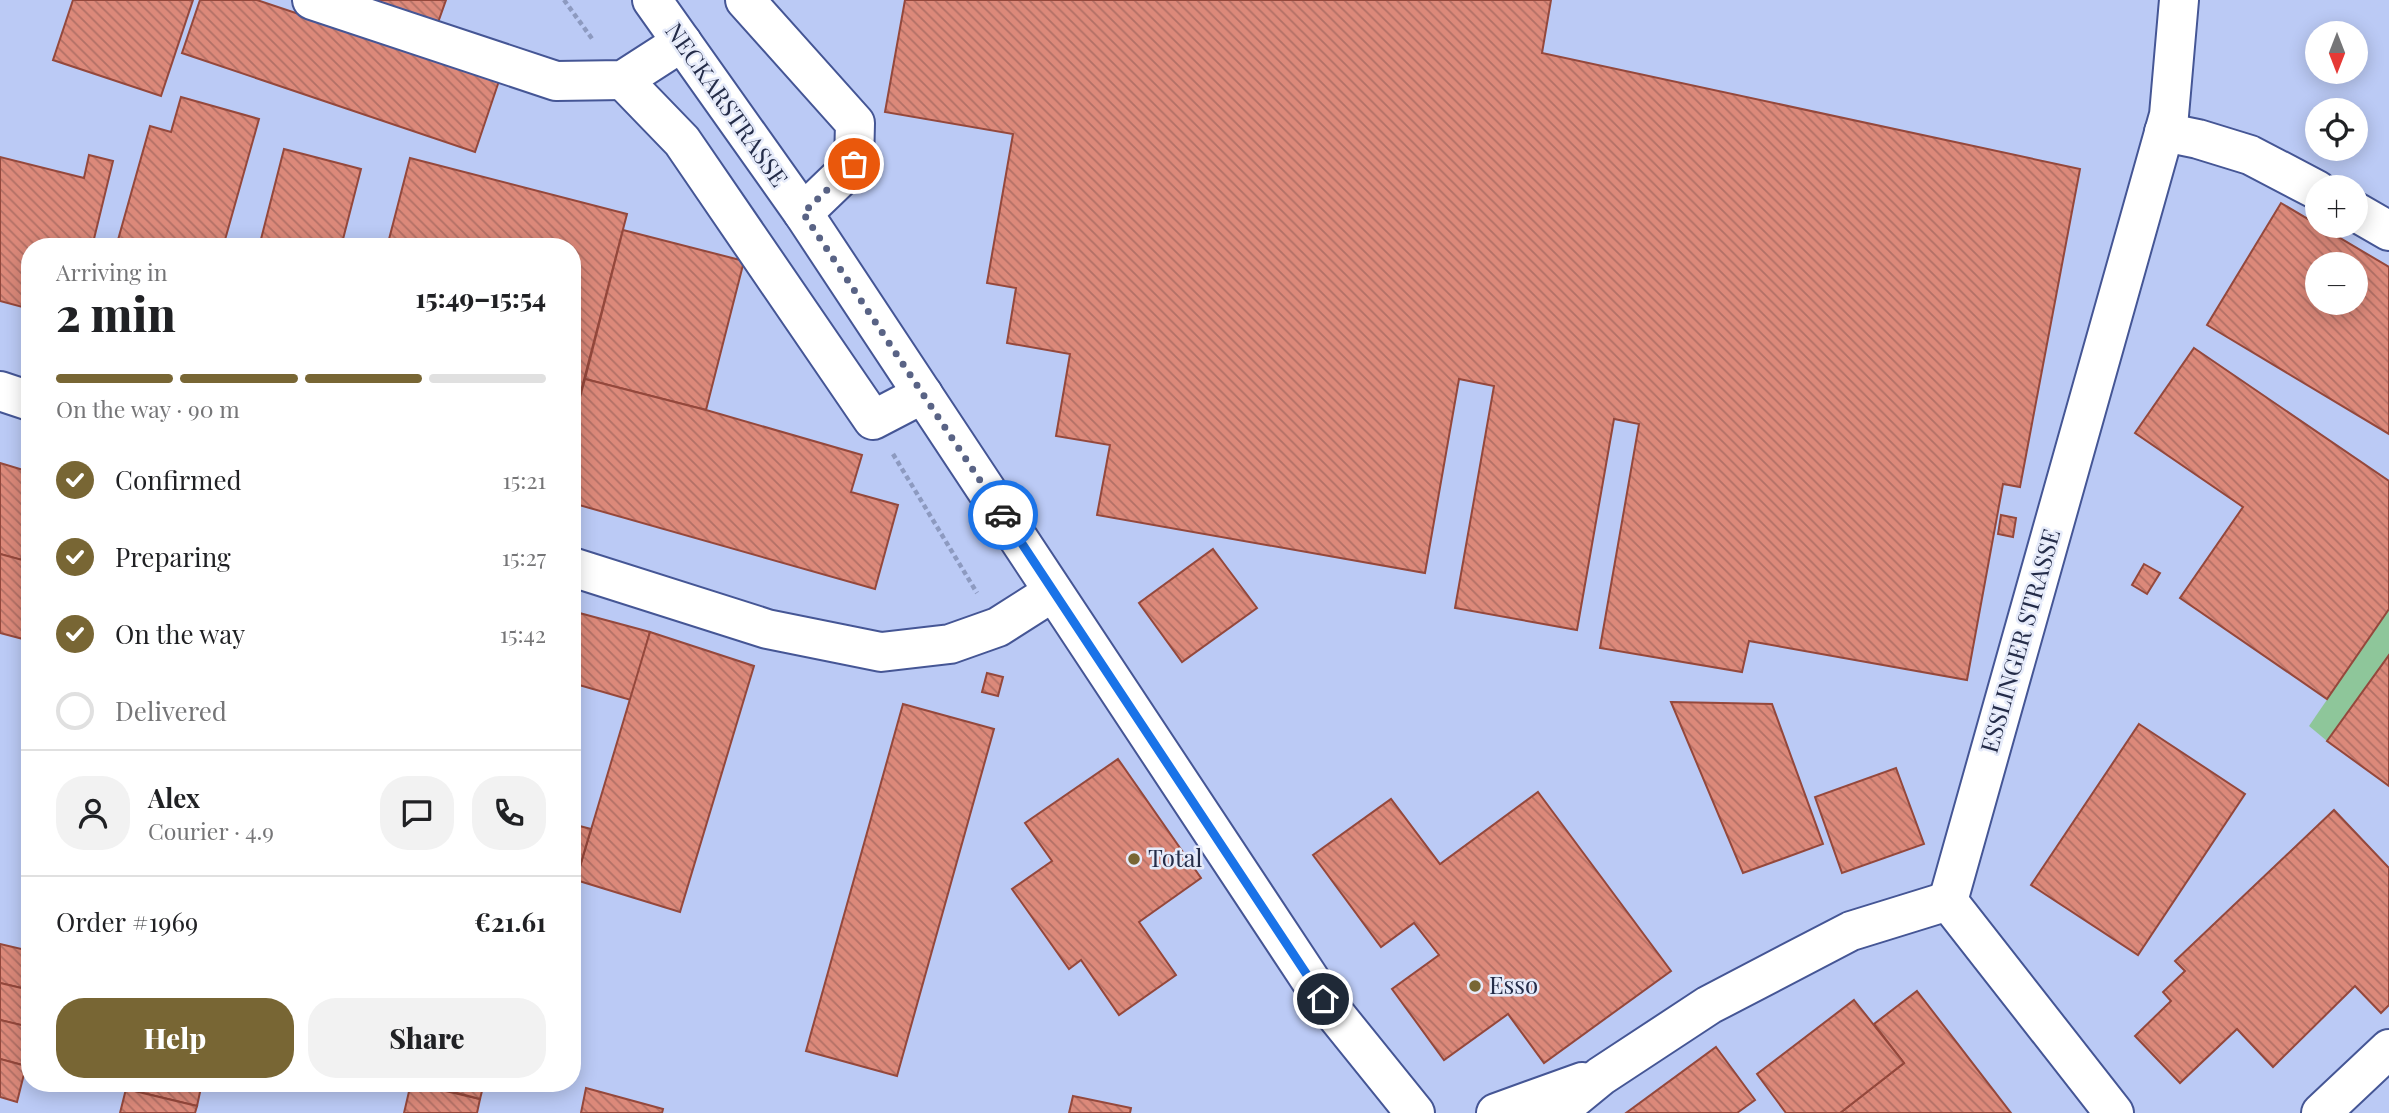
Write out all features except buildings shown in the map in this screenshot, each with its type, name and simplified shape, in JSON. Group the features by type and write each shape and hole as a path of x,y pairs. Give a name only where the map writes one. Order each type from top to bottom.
{"street":[{"path":"312,0 556,80 623,80 682,42"},
{"name":"NECKARSTRASSE","path":"652,0 803,213 1323,999 1415,1113"},
{"path":"745,0 855,123 854,164 803,213"},
{"name":"ESSLINGER STRASSE","path":"1948,901 2169,115 2179,0"},
{"path":"623,80 682,141 873,420 923,394"},
{"path":"2164,132 2199,139 2250,155 2305,184"},
{"path":"2368,219 2389,231"},
{"path":"0,391 21,398"},
{"path":"581,570 767,629 881,652 950,644 998,627 1054,592"},
{"path":"1556,1113 1601,1076 1709,1005 1851,931 1948,901 2114,1113"},
{"path":"2321,1113 2389,1049"},
{"path":"1496,1113 1601,1076"}],"path":[{"path":"873,420 998,627"}],"green space":[{"path":"2389,609 2389,655 2327,741 2309,726"}],"way so far":[{"path":"854,164 803,213 1003,515"}],"place":[{"name":"Total","path":"1134,859"},
{"name":"Esso","path":"1475,986"}],"route":[{"path":"1003,515 1323,999"}]}
